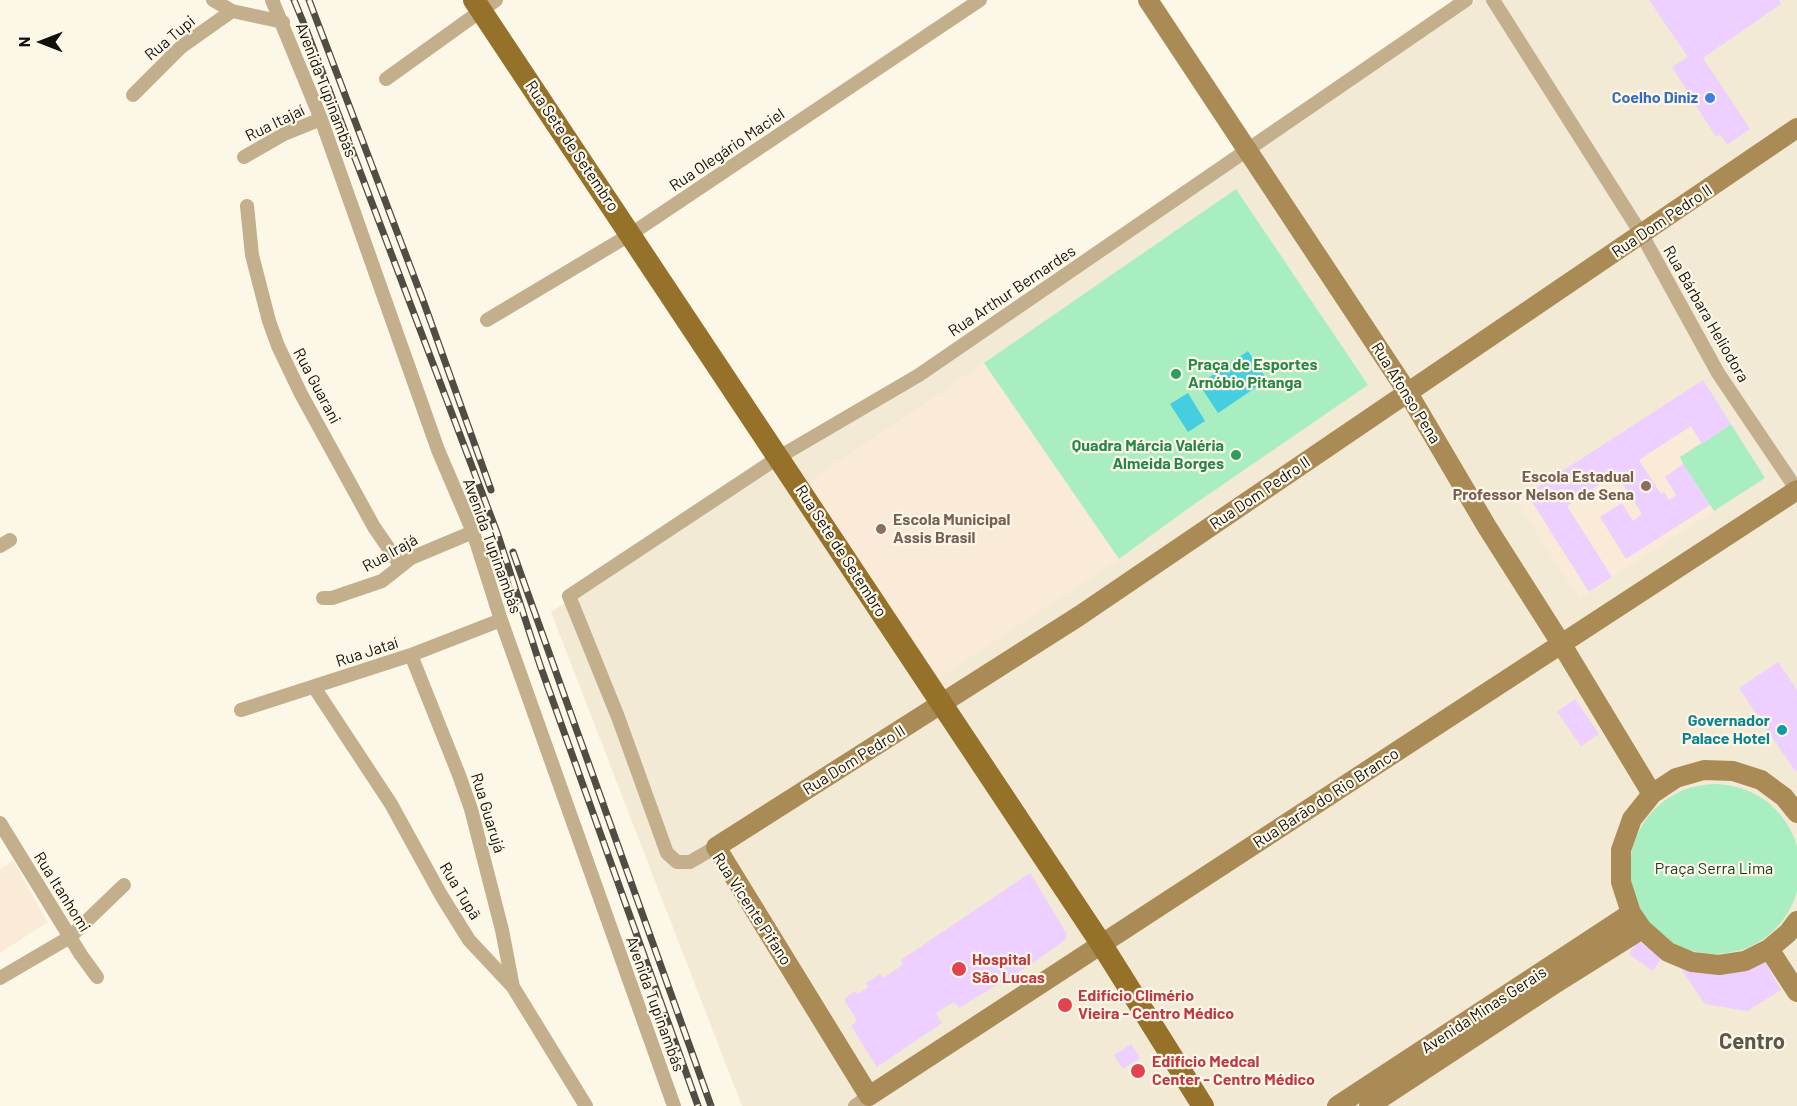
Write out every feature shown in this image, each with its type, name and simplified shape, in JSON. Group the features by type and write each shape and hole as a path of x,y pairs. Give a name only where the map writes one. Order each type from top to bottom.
{"main road":[{"name":"Rua Sete de Setembro","path":"484,4 631,234 1102,945 1203,1106"}],"street":[{"path":"213,0 232,10 283,22"},
{"name":"Avenida Tupinambás","path":"272,0 321,119 438,450 472,532 501,620 674,1106"},
{"name":"Rua Olegário Maciel","path":"488,320 631,234 980,0"},
{"name":"Rua Afonso Pena","path":"1148,0 1408,393 1487,527 1652,794"},
{"name":"Rua Arthur Bernardes","path":"569,596 779,457 919,375 1466,0"},
{"name":"Rua Bárbara Heliodora","path":"1493,0 1642,235 1718,373 1797,490"},
{"path":"386,79 484,4"},
{"name":"Rua Tupi","path":"133,95 182,47 232,10"},
{"name":"Rua Itajaí","path":"244,157 284,134 321,119"},
{"name":"Rua Dom Pedro II","path":"716,847 1079,616 1797,128"},
{"name":"Rua Guarani","path":"247,206 252,255 278,346 301,394 374,527 400,565"},
{"name":"Rua Barão do Rio Branco","path":"862,1101 1797,490"},
{"name":"Rua Irajá","path":"323,598 332,598 382,580 411,558 472,532"},
{"name":"Rua Vicente Pifano","path":"569,596 618,717 668,853 677,862 690,862 716,847 862,1101"},
{"name":"Rua Jataí","path":"241,710 411,655 501,620"},
{"name":"Rua Guarujá","path":"411,655 471,809 502,930 513,987"},
{"name":"Rua Tupã","path":"314,687 391,804 441,895 469,940 513,987 586,1106"},
{"path":"1797,813 1791,793 1733,771 1704,770 1676,778 1652,794 1632,819 1621,850 1621,882 1636,921 1668,952 1692,962 1719,965 1745,961 1770,949 1788,933 1797,921"},
{"name":"Rua Itanhomi","path":"0,823 70,937 98,977"},
{"path":"0,978 70,937 124,885"},
{"name":"Avenida Minas Gerais","path":"1337,1106 1636,921"},
{"name":"Avenida Minas Gerais","path":"1369,1106 1553,985 1636,921"},
{"path":"1770,949 1797,992"}],"shaded area":[{"path":"1476,0 1797,0 1797,1106 742,1106 551,612"},
{"path":"984,363 1119,559 931,684 799,488"},
{"name":"Escola Estadual Professor Nelson de Sena","path":"1703,380 1765,478 1579,599 1516,501"},
{"path":"13,861 48,922 0,953 0,869"}],"green space":[{"name":"Praça de Esportes Arnóbio Pitanga","path":"1236,189 1368,385 1190,507 1119,559 984,363"},
{"path":"1731,424 1765,478 1714,511 1680,457"},
{"name":"Praça Serra Lima","path":"1715,784 1747,791 1775,809 1793,837 1800,869 1793,901 1775,929 1747,947 1715,954 1683,947 1655,929 1637,901 1630,869 1637,837 1655,809 1683,791"}],"water":[{"path":"1248,351 1267,380 1218,413 1199,384"},
{"path":"1188,393 1205,421 1188,432 1170,404"}],"building":[{"name":"Coelho Diniz","path":"1649,0 1779,0 1781,4 1703,58 1750,129 1727,145 1720,134 1716,137 1672,67 1688,57"},
{"path":"1703,380 1731,424 1702,444 1691,426 1639,460 1661,494 1664,492 1669,500 1676,495 1665,477 1683,464 1710,505 1626,559 1600,517 1622,503 1633,521 1642,514 1616,473 1567,506 1612,577 1589,592 1527,494"},
{"name":"Governador Palace Hotel","path":"1778,662 1797,690 1797,770 1795,771 1739,688"},
{"path":"1575,699 1599,734 1581,746 1557,712"},
{"name":"Hospital São Lucas","path":"1030,873 1067,934 1065,940 1033,963 959,1008 954,1002 936,1013 942,1023 877,1067 851,1026 857,1021 844,999 855,991 858,994 868,987 866,983 880,974 883,978 903,965 901,960"},
{"path":"1638,941 1662,957 1653,971 1629,954"},
{"path":"1765,962 1781,990 1747,1011 1705,1004 1679,966 1731,970"},
{"path":"1131,1044 1140,1058 1123,1069 1114,1055"}],"railway":[{"path":"294,0 498,535 540,665 698,1106"},
{"path":"309,0 424,303 491,490"},
{"path":"513,552 711,1106"}],"place":[{"name":"Coelho Diniz","path":"1710,98"},
{"name":"Praça de Esportes Arnóbio Pitanga","path":"1176,374"},
{"name":"Quadra Márcia Valéria Almeida Borges","path":"1236,455"},
{"name":"Escola Estadual Professor Nelson de Sena","path":"1646,486"},
{"name":"Escola Municipal Assis Brasil","path":"881,529"},
{"name":"Governador Palace Hotel","path":"1782,730"},
{"name":"Hospital São Lucas","path":"959,969"},
{"name":"Edifício Climério Vieira - Centro Médico","path":"1065,1005"},
{"name":"Edifício Medcal Center - Centro Médico","path":"1138,1071"}],"district":[{"name":"Centro","path":"1752,1042"}]}
